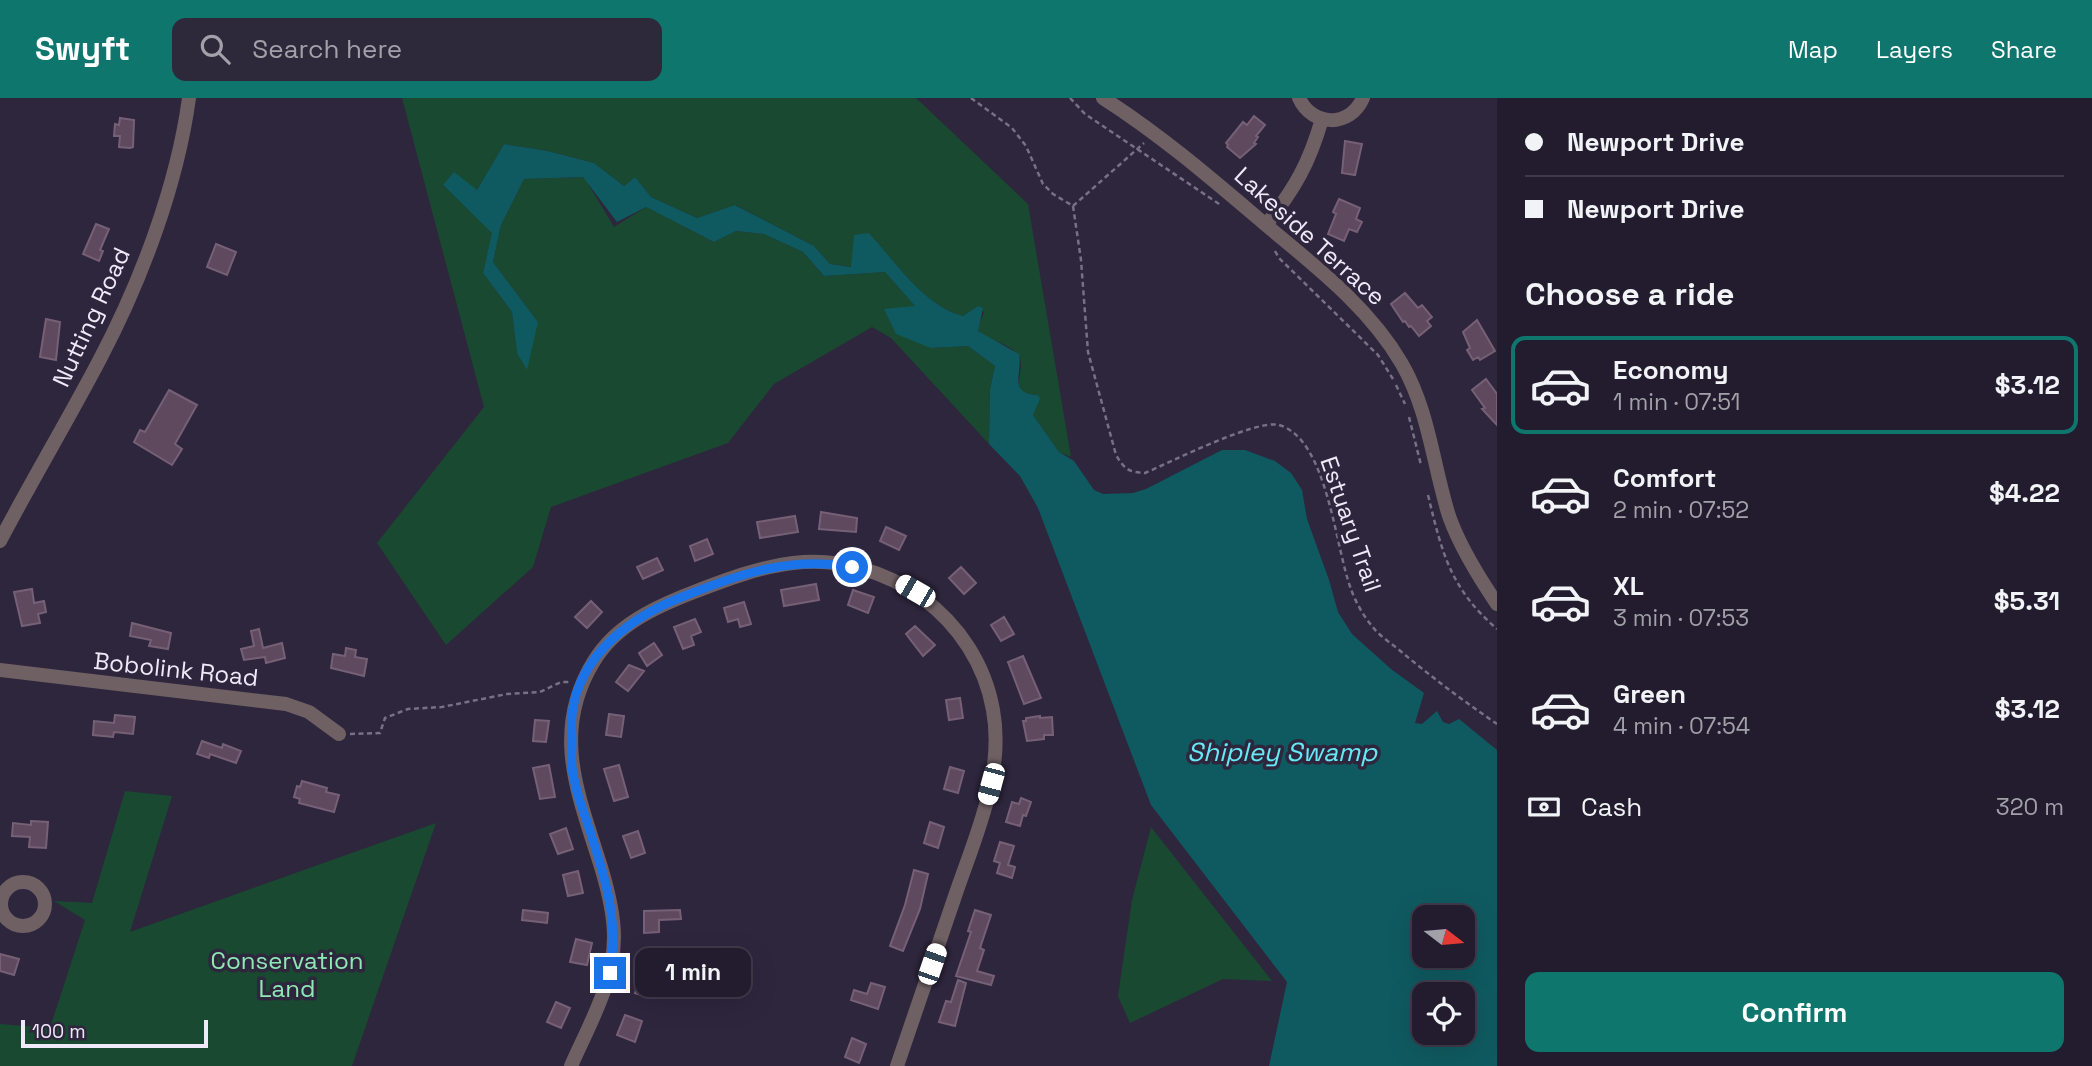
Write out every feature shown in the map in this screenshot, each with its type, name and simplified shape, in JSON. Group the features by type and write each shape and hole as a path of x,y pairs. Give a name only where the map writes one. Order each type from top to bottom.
{"street":[{"name":"Nutting Road","path":"0,541 101,358 143,264 180,146 189,98"},
{"name":"Lakeside Terrace","path":"1103,98 1175,147 1336,285 1367,315 1403,365 1431,439 1449,515 1462,547 1497,604"},
{"path":"1299,98 1309,113 1322,119 1344,118 1356,109 1363,98"},
{"path":"1266,225 1308,164 1322,119"},
{"path":"571,1066 610,973 614,936 612,909 572,767 572,713 582,683 608,641 645,614 708,586 794,563 835,564 886,577 915,591 952,623 968,644 989,688 994,713 995,761 984,810 897,1066"},
{"name":"Bobolink Road","path":"0,670 286,704 309,712 339,734"}],"path":[{"path":"971,98 1012,128 1026,146 1043,184 1053,194 1073,206 1155,133"},
{"path":"1070,98 1086,114 1226,209"},
{"name":"Estuary Trail","path":"1073,206 1081,260 1087,352 1116,456 1124,469 1145,473 1257,425 1277,425 1290,431 1300,439 1311,457 1329,500 1344,570 1352,593 1372,626 1446,688 1497,724"},
{"path":"1271,245 1279,258 1378,355 1395,381 1407,410 1423,475"},
{"path":"1426,487 1440,543 1455,580 1476,611 1497,629"},
{"path":"339,734 380,733 385,718 408,709 442,707 507,694 540,692 561,682 582,683"}],"green space":[{"path":"402,98 916,98 1028,204 1071,457 1059,452 1033,415 1038,395 1028,394 1020,387 1020,358 1008,347 978,331 984,313 978,306 963,316 936,303 911,281 869,233 852,267 830,264 814,246 736,205 697,218 651,197 635,177 624,186 594,163 548,151 504,144 477,190 443,185 493,233 483,273 512,312 517,353 538,322 493,262 501,225 524,179 584,177 614,227 646,207 714,242 736,231 764,234 803,252 824,276 885,272 916,307 931,348 968,346 995,366 990,389 989,444 891,338 872,327 774,384 728,443 551,507 533,567 446,645 377,543 484,407"},
{"name":"Conservation Land","path":"125,791 172,796 130,932 436,823 352,1066 0,1066 0,1024 50,1028 85,920 54,901 92,903"},
{"path":"1151,827 1272,981 1223,979 1130,1023 1118,996 1132,900"}],"water":[{"name":"Shipley Swamp","path":"504,144 548,151 594,163 624,186 635,177 651,197 697,218 735,205 814,246 830,264 851,267 854,235 869,233 911,281 936,303 963,316 978,306 983,308 978,331 1019,354 1019,386 1023,391 1038,395 1040,399 1033,415 1059,452 1074,461 1094,490 1103,494 1133,493 1146,489 1222,450 1245,450 1275,461 1291,473 1302,490 1307,519 1338,612 1352,634 1391,669 1424,693 1415,723 1422,724 1437,711 1443,722 1449,724 1459,719 1497,750 1497,1066 1269,1066 1287,982 1151,805 1038,508 1020,476 989,444 990,389 995,366 968,346 931,348 896,334 884,309 915,306 885,272 824,276 803,252 764,234 736,231 714,242 646,207 617,222 583,177 524,179 501,225 493,262 538,322 527,370 517,353 512,312 483,273 492,233 443,185 454,172 477,190"}],"building":[{"path":"1254,116 1265,125 1256,136 1256,144 1240,158 1226,143 1243,122 1247,125"},
{"path":"120,118 134,120 133,147 119,147 120,136 114,136 115,124 119,125"},
{"path":"1345,141 1362,144 1355,175 1342,173"},
{"path":"1339,199 1360,208 1356,219 1362,222 1357,232 1349,229 1344,241 1328,234"},
{"path":"96,224 109,229 100,250 103,251 99,261 83,254"},
{"path":"216,244 236,252 227,275 207,267"},
{"path":"1405,293 1418,308 1422,305 1432,317 1427,321 1431,326 1419,336 1411,326 1403,322 1391,304"},
{"path":"46,319 60,322 56,360 40,357"},
{"path":"1477,320 1495,351 1480,360 1478,357 1473,360 1467,350 1470,348 1463,332"},
{"path":"1486,379 1497,394 1497,425 1482,409 1485,408 1472,390"},
{"path":"169,390 197,405 175,444 182,449 172,465 134,442 140,430 145,432"},
{"path":"821,512 857,518 856,532 819,529"},
{"path":"795,516 798,532 760,538 757,522"},
{"path":"886,527 906,536 899,550 880,541"},
{"path":"707,539 713,554 695,561 690,546"},
{"path":"657,558 663,570 643,579 637,567"},
{"path":"961,567 976,583 964,594 949,578"},
{"path":"816,584 819,600 784,606 781,590"},
{"path":"32,589 34,603 44,601 46,612 38,614 40,623 22,626 14,592"},
{"path":"853,590 874,597 868,613 848,605"},
{"path":"591,601 602,612 587,628 575,617"},
{"path":"744,602 751,624 740,627 738,619 728,622 724,608"},
{"path":"1004,617 1014,634 1001,641 991,625"},
{"path":"695,619 701,632 691,636 694,645 683,649 674,627"},
{"path":"132,623 171,633 168,649 149,646 151,640 130,636"},
{"path":"915,626 935,645 923,656 906,634"},
{"path":"259,629 263,648 282,643 285,658 266,663 265,657 244,660 241,649 254,646 251,631"},
{"path":"654,643 662,655 647,666 639,653"},
{"path":"346,648 356,650 355,657 367,659 364,676 331,668 333,654 345,656"},
{"path":"1023,656 1041,698 1024,704 1008,662"},
{"path":"629,665 644,671 628,691 616,682"},
{"path":"960,698 963,718 949,720 946,700"},
{"path":"609,714 624,716 621,737 606,735"},
{"path":"115,715 135,717 133,734 114,732 113,737 93,735 94,721 114,723"},
{"path":"1040,716 1052,717 1053,735 1027,741 1023,721"},
{"path":"535,720 549,721 546,742 533,741"},
{"path":"202,741 222,748 223,744 241,751 236,763 210,754 209,758 197,754"},
{"path":"549,765 555,797 540,799 533,768"},
{"path":"619,765 628,797 614,801 604,769"},
{"path":"950,767 964,771 958,793 944,789"},
{"path":"302,781 327,788 326,792 339,795 334,812 299,803 300,799 294,797 297,786 300,787"},
{"path":"1021,798 1031,802 1020,826 1006,822 1012,802 1019,804"},
{"path":"31,821 48,822 46,848 29,847 30,837 12,836 13,823 31,825"},
{"path":"930,822 944,827 938,848 924,843"},
{"path":"566,828 573,849 558,854 550,834"},
{"path":"638,831 645,853 631,858 623,836"},
{"path":"1000,842 1014,846 1008,865 1015,867 1012,878 997,873 1000,863 994,861"},
{"path":"914,870 928,874 920,909 903,951 890,946"},
{"path":"578,871 583,893 568,896 563,875"},
{"path":"523,910 548,913 547,923 522,920"},
{"path":"680,910 681,919 659,920 659,932 644,933 644,911"},
{"path":"975,910 991,915 980,948 984,950 977,971 994,976 991,985 956,976 971,932 968,931"},
{"path":"576,939 592,943 587,965 570,962"},
{"path":"0,954 19,959 14,975 0,971"},
{"path":"642,971 668,977 663,991 653,987 650,998 635,993"},
{"path":"958,980 966,983 955,1026 939,1022 946,1001 951,1002"},
{"path":"871,983 885,987 878,1009 851,1000 854,990 867,994"},
{"path":"556,1002 570,1008 561,1028 547,1022"},
{"path":"625,1015 642,1021 635,1042 617,1035"},
{"path":"852,1038 866,1044 859,1063 845,1057"}],"route":[{"path":"610,973 614,936 612,909 572,767 572,713 582,683 594,660 608,641 626,626 670,601 708,586 794,563 812,562 852,567"}]}
